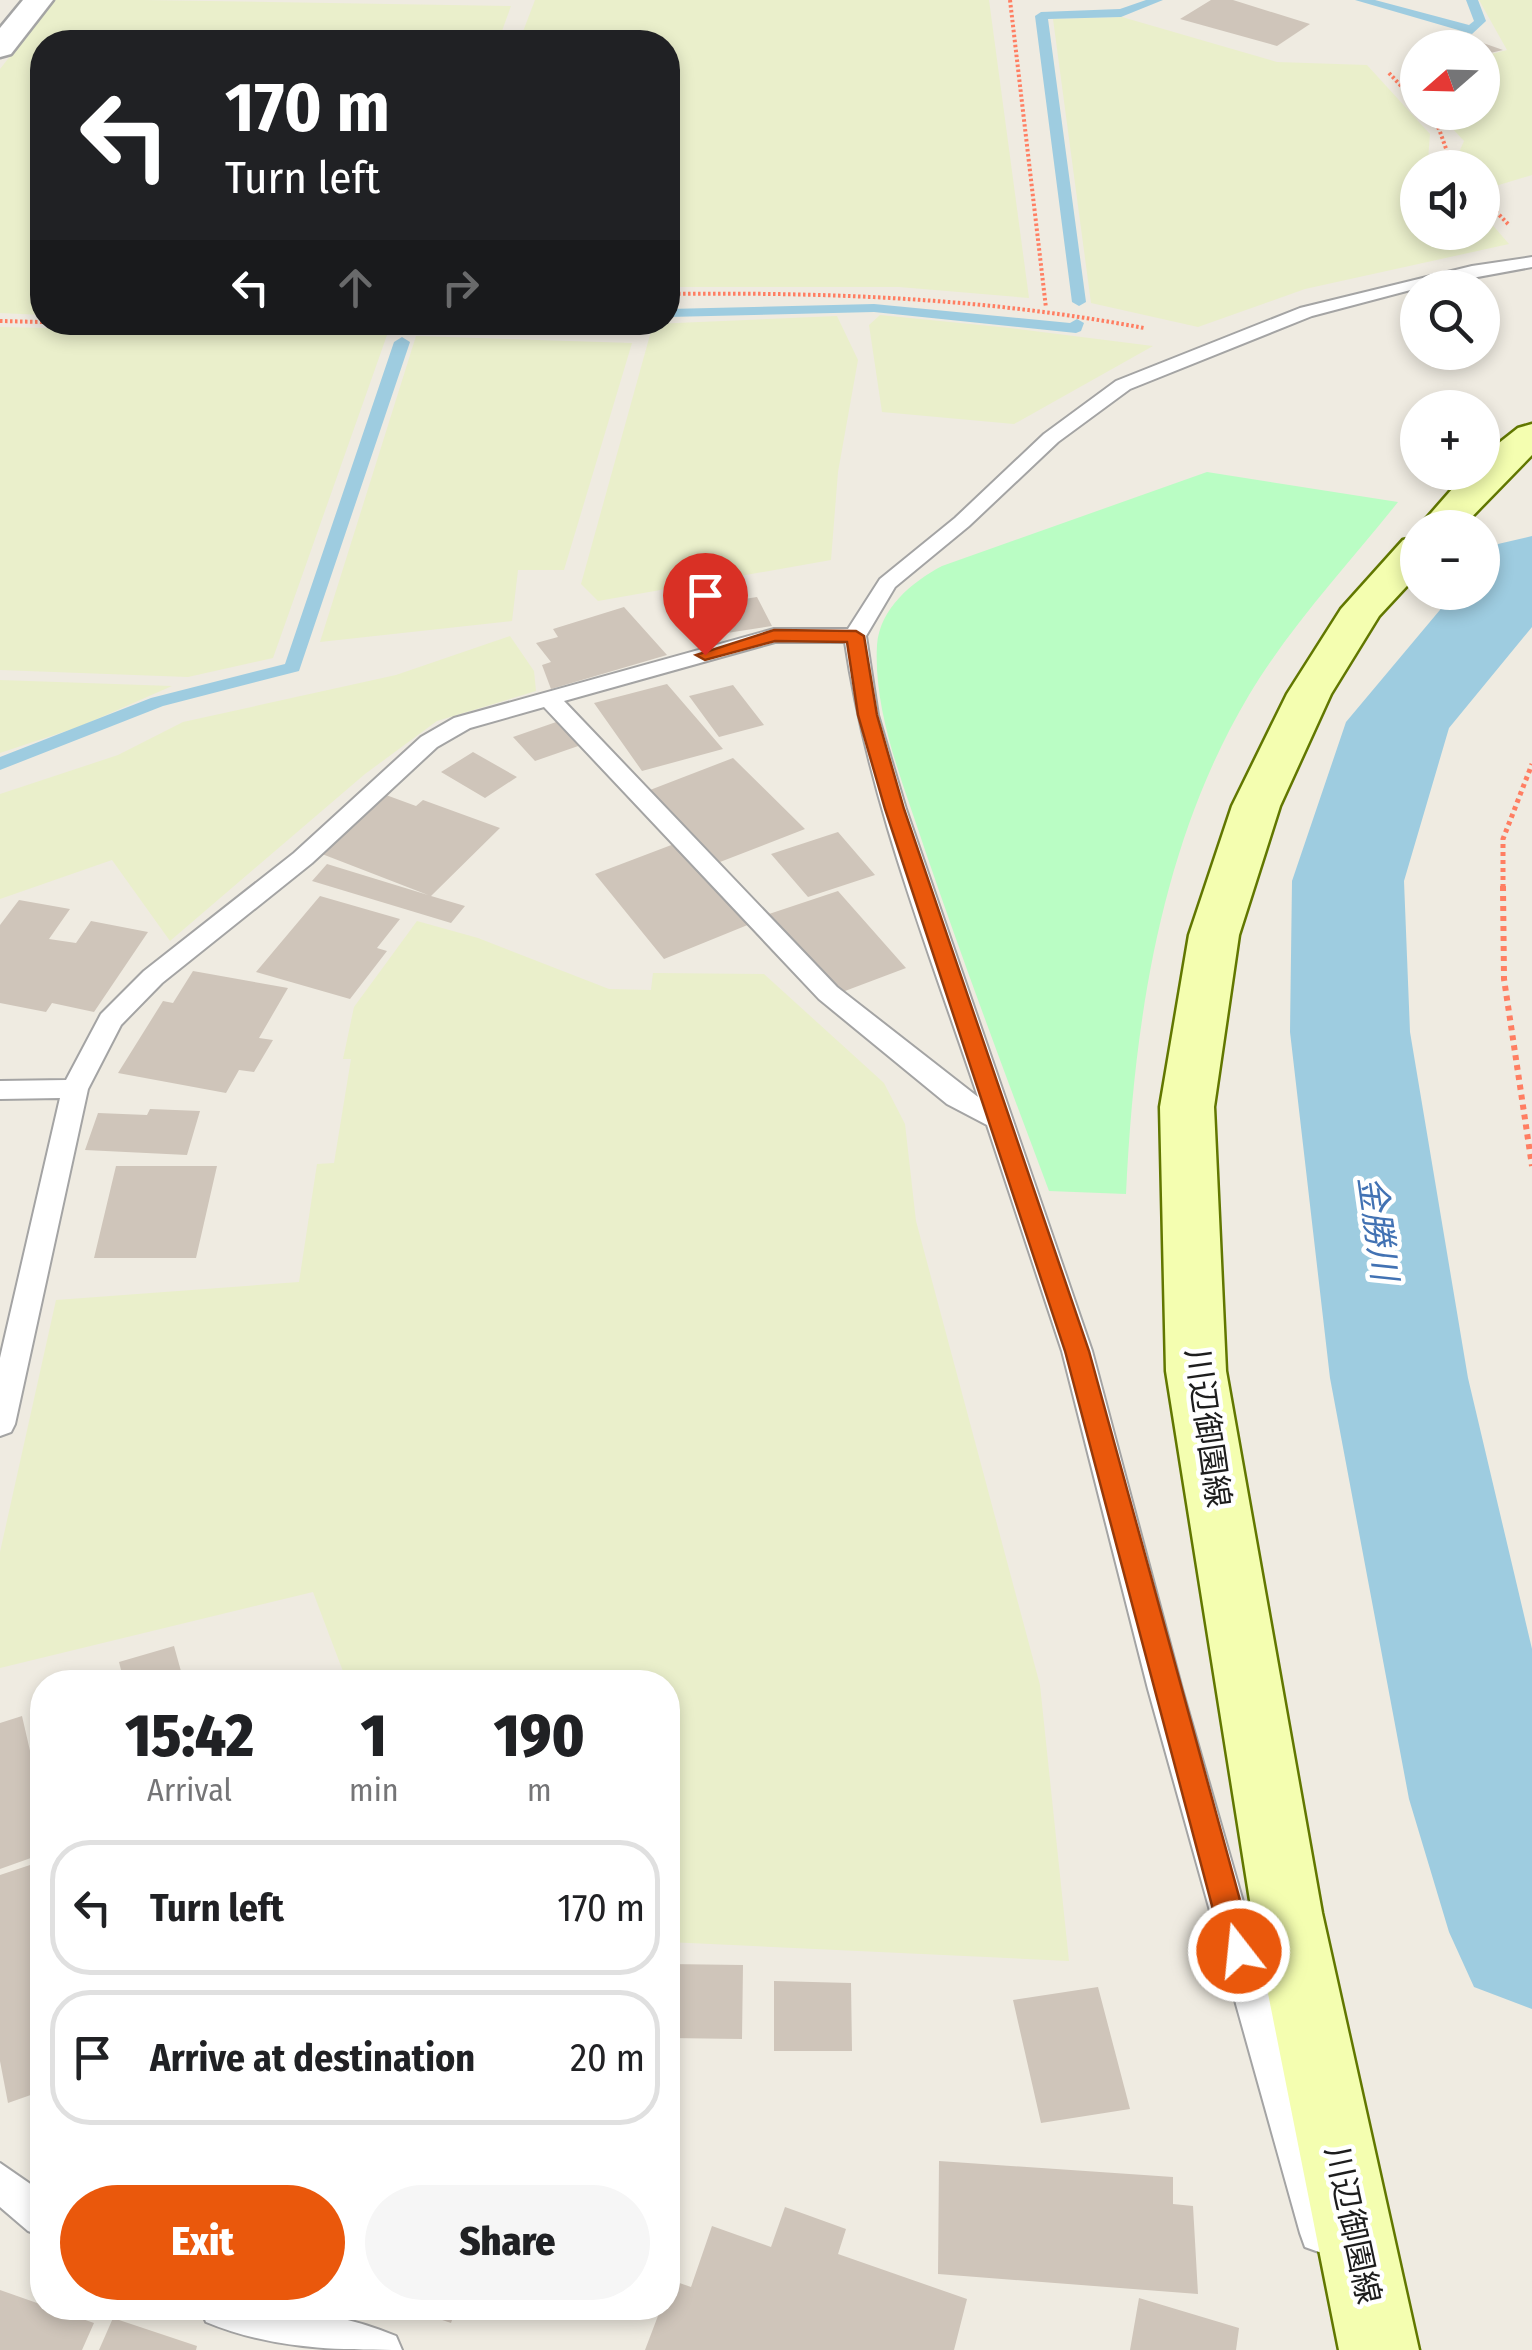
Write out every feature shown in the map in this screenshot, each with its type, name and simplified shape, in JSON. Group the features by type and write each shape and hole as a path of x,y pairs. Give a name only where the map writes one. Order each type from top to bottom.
{"main road":[{"path":"1455,510 1499,462 1532,436"},
{"name":"川辺御園線","path":"1380,2350 1287,1912 1196,1370 1187,1107 1214,936 1256,806 1309,694 1353,623 1400,569"}],"street":[{"path":"0,48 38,0"}],"lane":[{"path":"1325,2256 1165,1688 1077,1351 894,809 868,715 856,636 887,583 962,522 1051,438 1124,386 1306,312 1472,271 1532,262"},
{"path":"0,1424 75,1089 110,1020 153,976 303,858 430,742 462,723 774,635 856,636"},
{"path":"549,698 828,992 956,1097 1000,1120"},
{"path":"0,1090 75,1089"},
{"path":"0,2182 30,2206"},
{"path":"1336,2294 1352,2350"},
{"path":"266,2320 382,2350"}],"path":[{"path":"1010,0 1046,308"},
{"path":"1390,73 1400,84"},
{"path":"680,294 902,294 1046,308 1180,336 1211,350"},
{"path":"0,321 30,322"},
{"path":"1532,764 1503,840 1504,979 1532,1166"}],"green space":[{"path":"54,0 511,6 502,30 31,30"},
{"path":"535,0 989,0 1029,298 899,287 680,287 680,30 524,30"},
{"path":"1479,0 1532,0 1532,175 1500,185 1500,150 1460,150 1464,141 1454,130 1500,130 1500,52 1507,50 1500,30 1496,30"},
{"path":"1122,17 1277,62 1367,65 1400,101 1400,130 1426,130 1430,134 1429,150 1400,150 1400,250 1482,250 1305,289 1198,327 1091,303 1053,19"},
{"path":"30,31 30,314 0,313 0,69"},
{"path":"880,315 1153,346 1014,424 882,412 869,325"},
{"path":"837,316 858,360 838,472 831,560 598,601 581,584 650,335 680,335 680,323"},
{"path":"0,327 30,328 30,335 387,335 273,658 188,677 0,670"},
{"path":"416,336 632,343 564,570 518,570 512,621 320,642"},
{"path":"1207,472 1398,502 1265,669 1218,752 1193,812 1157,937 1145,1001 1126,1194 1049,1191 892,750 877,671 879,632 899,598 942,566"},
{"path":"510,636 534,671 536,691 437,721 365,774 170,941 112,860 0,899 0,794 118,755 183,722 396,675"},
{"path":"0,680 172,686 81,726 0,753"},
{"path":"417,921 478,938 609,989 651,990 653,973 764,974 884,1083 905,1124 916,1221 1040,1685 1069,1961 680,1943 680,1670 342,1670 313,1592 0,1668 0,1552 56,1300 299,1282 317,1164 334,1163 351,1059 343,1059 354,1007"}],"building":[{"path":"1211,0 1233,0 1310,24 1277,46 1180,19"},
{"path":"757,597 772,626 701,637 687,608"},
{"path":"624,607 667,655 551,689 542,665 551,662 536,643 558,637 553,629"},
{"path":"667,684 723,749 642,771 594,703"},
{"path":"733,685 764,725 719,737 689,696"},
{"path":"562,720 584,744 535,761 513,737"},
{"path":"473,752 517,777 485,798 441,772"},
{"path":"733,758 805,829 720,862 650,790"},
{"path":"386,795 416,806 423,800 500,828 431,896 465,906 451,923 312,881 327,864 428,895 322,854"},
{"path":"838,832 875,875 808,897 771,854"},
{"path":"674,844 750,924 664,959 595,874"},
{"path":"838,891 906,968 837,994 769,914"},
{"path":"320,896 400,919 377,948 387,951 350,999 256,972"},
{"path":"19,900 70,909 49,939 76,943 91,921 148,932 94,1012 52,1003 46,1012 0,1003 0,925"},
{"path":"193,971 288,988 259,1038 273,1040 254,1072 239,1070 226,1093 118,1073 163,1001 173,1003"},
{"path":"150,1109 200,1111 187,1155 85,1150 98,1113 147,1115"},
{"path":"116,1166 217,1166 196,1258 94,1258"},
{"path":"174,1646 181,1670 121,1670 119,1662"},
{"path":"22,1716 30,1751 30,1858 0,1869 0,1723"},
{"path":"30,1865 30,2095 8,2103 0,2061 0,1875"},
{"path":"680,1964 743,1965 742,2039 680,2038"},
{"path":"774,1981 851,1983 852,2051 774,2051"},
{"path":"1098,1987 1130,2109 1041,2123 1013,2000"},
{"path":"939,2161 1173,2177 1173,2204 1193,2206 1198,2294 938,2274"},
{"path":"785,2207 846,2229 838,2254 967,2299 954,2350 645,2350 656,2320 680,2320 680,2283 691,2287 712,2226 771,2247"},
{"path":"0,2290 30,2301 30,2320 94,2323 82,2350 0,2350"},
{"path":"1139,2298 1239,2328 1236,2350 1130,2350"},
{"path":"112,2320 197,2346 196,2350 99,2350"}],"waterway":[{"path":"1079,302 1041,16 1121,13 1157,0"},
{"path":"1361,0 1472,30 1480,21 1472,0"},
{"path":"680,313 874,308 1076,328 1077,323"},
{"path":"0,764 157,702 293,667 402,342"},
{"name":"金勝川","path":"1532,565 1398,722 1348,881 1350,1032 1399,1378 1488,1799 1532,1932"}],"route":[{"path":"705,655 774,635 856,636 859,676 894,809 1077,1351 1239,1951"}]}
